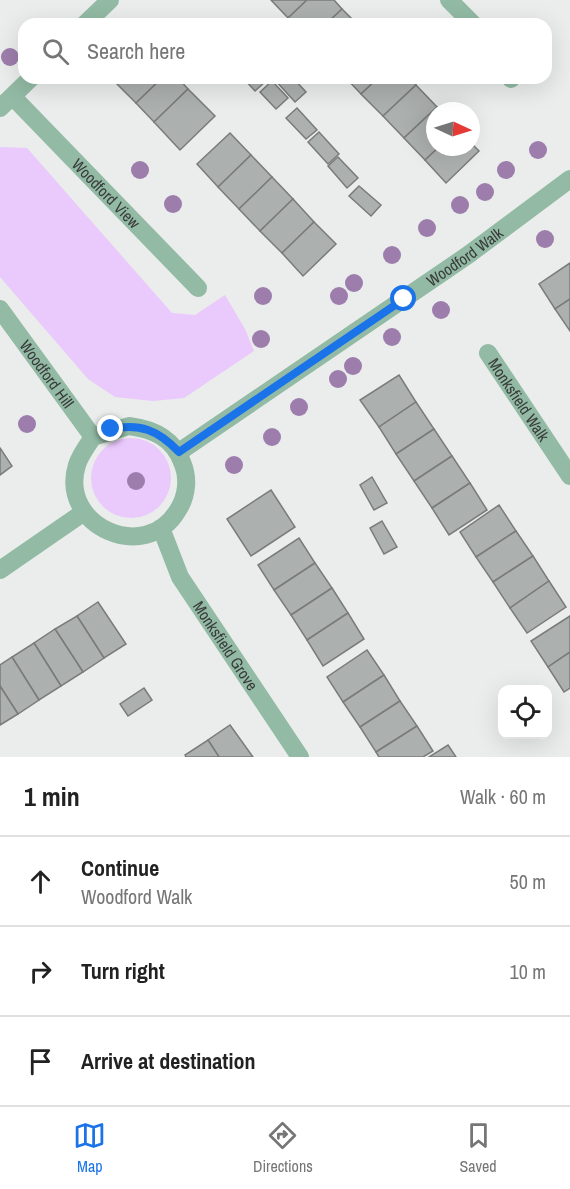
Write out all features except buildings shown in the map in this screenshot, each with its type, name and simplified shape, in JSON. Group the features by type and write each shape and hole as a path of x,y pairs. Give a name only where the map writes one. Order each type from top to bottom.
{"street":[{"path":"91,18 110,0"},
{"path":"449,0 467,18"},
{"name":"Woodford View","path":"25,84 7,102 198,288"},
{"name":"Woodford Walk","path":"179,452 468,255 570,179"},
{"name":"Woodford Hill","path":"0,309 93,437"},
{"name":"Monksfield Walk","path":"488,353 570,476"},
{"path":"129,426 147,428 165,437 179,452 186,484 183,501 174,517 161,528 145,536 128,538 104,530 84,512 77,498 74,482 77,466 93,437 129,426"},
{"path":"0,570 84,512"},
{"name":"Monksfield Grove","path":"161,528 180,577 300,757"}],"shaded area":[{"path":"0,147 27,148 172,313 195,315 225,295 245,329 254,351 184,398 153,401 115,397 88,379 0,277"},
{"path":"131,438 146,441 159,450 168,463 171,478 168,493 159,506 146,515 131,518 116,515 103,506 94,493 91,478 94,463 103,450 116,441"}],"route":[{"path":"111,429 129,426 147,428 165,437 179,452 404,299"}]}
